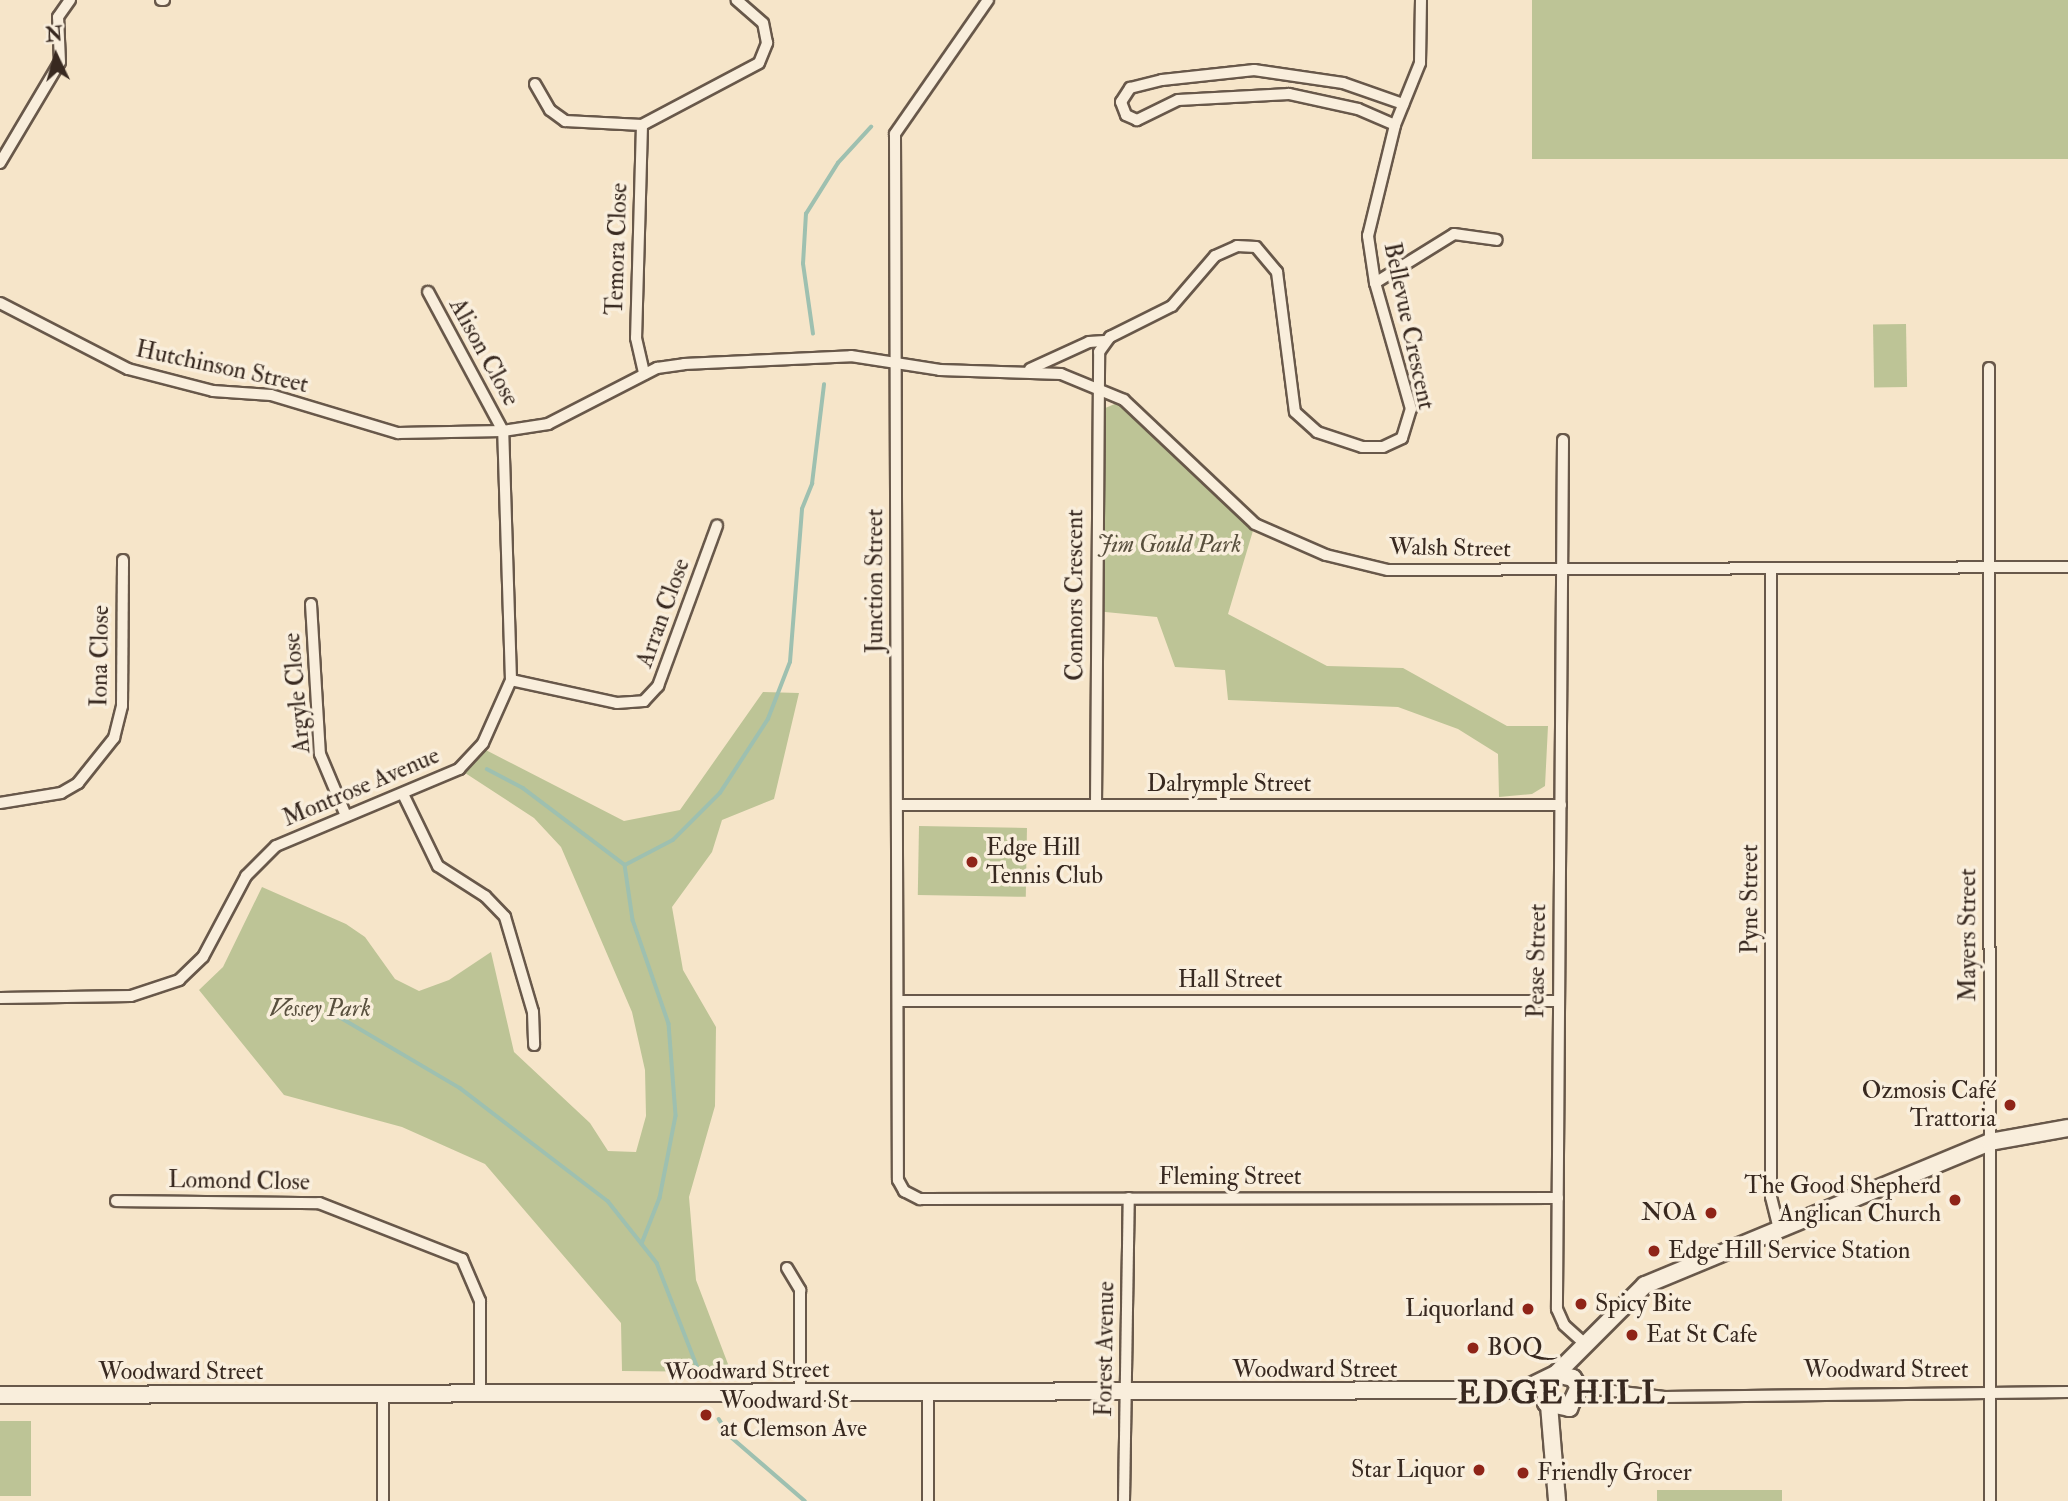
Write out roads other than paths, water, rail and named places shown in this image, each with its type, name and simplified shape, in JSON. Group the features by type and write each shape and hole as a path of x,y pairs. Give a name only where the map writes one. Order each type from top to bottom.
{"street":[{"path":"0,163 61,62 58,18 71,0"},
{"path":"535,84 544,103 565,121 642,125 759,63 767,43 763,23 737,0"},
{"name":"Junction Street","path":"904,1191 897,1170 902,1001 897,805 894,134 988,0"},
{"name":"Bellevue Crescent","path":"1027,370 1089,342 1105,341 1164,312 1215,256 1237,246 1256,247 1277,272 1295,412 1330,437 1383,447 1407,432 1411,409 1375,283 1368,223 1395,125 1420,63 1421,0"},
{"path":"1395,125 1358,109 1289,94 1178,100 1137,120 1126,115 1121,102 1130,88 1162,80 1254,71 1343,82 1403,104"},
{"name":"Temora Close","path":"642,125 636,338 644,374"},
{"path":"1375,283 1454,234 1497,240"},
{"name":"Alison Close","path":"428,292 503,431"},
{"name":"Hutchinson Street","path":"0,303 110,362 189,385 271,395 398,433 503,431 548,424 644,374 676,364 837,356 894,363"},
{"path":"1096,386 1105,341"},
{"name":"Walsh Street","path":"894,363 940,370 1027,370 1096,386 1124,400 1255,524 1326,555 1388,570 2068,567"},
{"name":"Mayers Street","path":"1989,368 1986,567 1990,1501"},
{"name":"Connors Crescent","path":"1096,386 1096,805"},
{"name":"Montrose Avenue","path":"0,998 131,996 179,980 203,957 259,861 285,842 459,769 483,743 511,680 503,431"},
{"name":"Pease Street","path":"1563,440 1557,1309 1564,1325 1583,1342"},
{"name":"Arran Close","path":"511,680 617,704 644,701 658,686 717,526"},
{"name":"Iona Close","path":"0,803 61,793 78,783 114,738 122,706 123,559"},
{"name":"Pyne Street","path":"1771,569 1771,1197 1779,1229"},
{"name":"Argyle Close","path":"311,604 320,754 346,816"},
{"path":"403,794 438,866 485,895 505,917 533,1012 534,1045"},
{"name":"Dalrymple Street","path":"897,805 1561,806"},
{"name":"Hall Street","path":"902,1001 1559,1001"},
{"path":"1557,1501 1557,1458 1548,1404 1551,1377 1583,1342 1645,1285 1990,1142 2068,1128"},
{"name":"Fleming Street","path":"904,1191 920,1199 1558,1198"},
{"name":"Forest Avenue","path":"1124,1501 1129,1198"},
{"name":"Lomond Close","path":"116,1201 319,1203 462,1259 477,1285 480,1395"},
{"path":"787,1268 800,1290 800,1392"},
{"path":"1557,1458 1569,1408 1578,1385 1583,1342"},
{"path":"1551,1377 1578,1385"},
{"name":"Woodward Street","path":"1496,1392 1551,1377"},
{"name":"Woodward Street","path":"1578,1385 1664,1397 2068,1392"},
{"name":"Woodward Street","path":"0,1395 1496,1392 1569,1408"},
{"path":"928,1393 928,1501"},
{"path":"383,1394 383,1501"}],"waterway":[{"path":"813,334 803,264 806,214 838,163 871,127"},
{"path":"625,865 673,840 720,793 768,719 790,662 802,509 812,484 824,385"},
{"path":"487,769 523,788 625,865 633,920 669,1024 676,1116 660,1198 642,1244"},
{"path":"331,1012 460,1088 608,1201 657,1263 699,1371"},
{"path":"719,1419 730,1436 805,1501"}],"place":[{"name":"Edge Hill Tennis Club","path":"972,862"},
{"name":"Ozmosis Café Trattoria","path":"2010,1105"},
{"name":"The Good Shepherd Anglican Church","path":"1955,1200"},
{"name":"NOA","path":"1711,1213"},
{"name":"Edge Hill Service Station","path":"1654,1251"},
{"name":"Spicy Bite","path":"1581,1304"},
{"name":"Liquorland","path":"1528,1309"},
{"name":"Eat St Cafe","path":"1632,1335"},
{"name":"BOQ","path":"1473,1348"},
{"name":"Woodward St at Clemson Ave","path":"706,1415"},
{"name":"Star Liquor","path":"1479,1470"},
{"name":"Friendly Grocer","path":"1523,1473"}],"district":[{"name":"EDGE HILL","path":"1562,1393"}],"park label":[{"name":"Jim Gould Park","path":"1169,545"},
{"name":"Vessey Park","path":"320,1009"}]}
